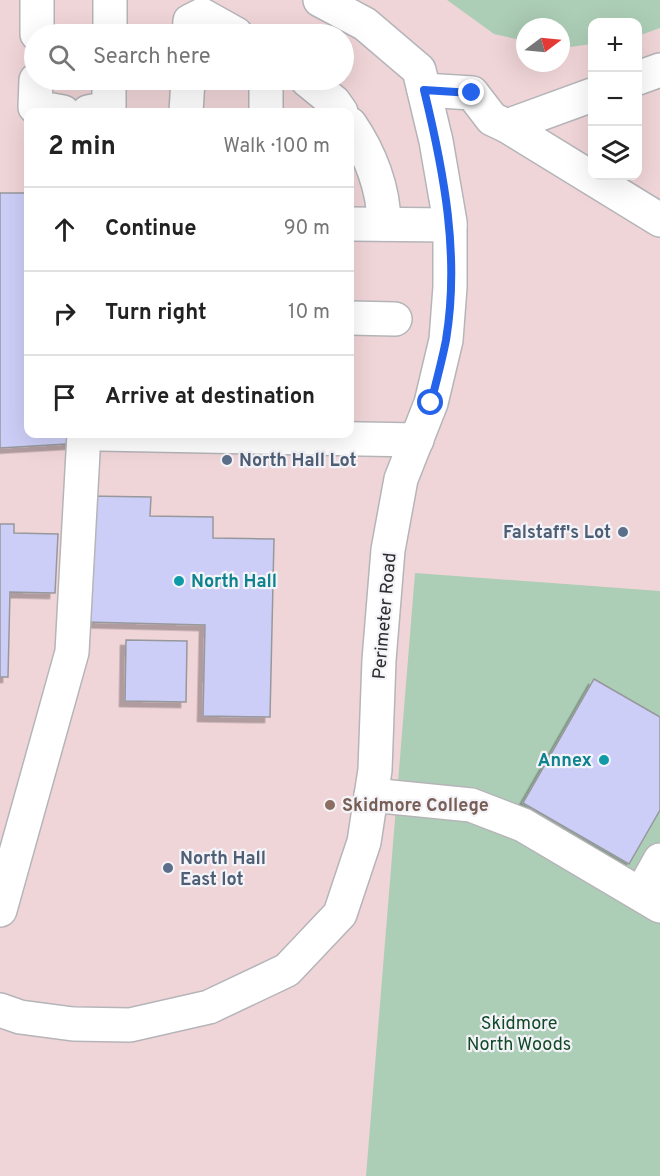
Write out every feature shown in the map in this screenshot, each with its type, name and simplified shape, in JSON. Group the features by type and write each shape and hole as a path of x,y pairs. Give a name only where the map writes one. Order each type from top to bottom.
{"lane":[{"path":"37,0 37,24"},
{"path":"110,0 110,24"},
{"name":"Perimeter Road","path":"0,1010 20,1017 73,1024 130,1025 209,1007 287,970 340,914 364,842 375,770 379,660 388,550 401,479 431,403 446,340 450,287 450,225 436,141 418,70 365,24 320,0"},
{"path":"190,24 190,21 202,15 218,24"},
{"path":"642,77 660,70"},
{"path":"36,90 35,107 41,108"},
{"path":"109,90 109,108"},
{"path":"186,108 187,90"},
{"path":"266,90 266,108"},
{"path":"319,90 338,108"},
{"path":"424,90 472,93 492,119 660,220"},
{"path":"507,126 588,96"},
{"path":"354,131 372,166 384,207 384,224"},
{"path":"354,224 450,225"},
{"path":"354,318 395,319"},
{"path":"1,905 72,652 84,438"},
{"path":"312,438 417,440"},
{"path":"371,795 471,805 523,825 650,900 660,860"}],"shaded area":[{"name":"Skidmore College","path":"0,0 660,0 660,1176 0,1176"}],"green space":[{"path":"447,0 660,0 660,28 642,35 642,18 588,18 588,45 570,47 570,18 516,18 516,39 494,34"},
{"name":"Skidmore North Woods","path":"415,573 660,591 660,1176 366,1176"}],"building":[{"path":"0,193 24,193 24,438 83,438 83,443 0,448"},
{"name":"North Hall","path":"88,496 151,497 150,516 213,517 213,538 274,539 270,717 203,716 205,625 85,622"},
{"path":"0,524 14,524 14,533 58,534 55,593 10,592 8,677 0,677"},
{"path":"126,640 187,641 186,702 125,701"},
{"name":"Annex","path":"594,679 660,717 660,810 629,864 523,803"}],"place":[{"name":"North Hall Lot","path":"227,460"},
{"name":"Falstaff's Lot","path":"623,532"},
{"name":"North Hall","path":"179,581"},
{"name":"Annex","path":"604,760"},
{"name":"Skidmore College","path":"330,805"},
{"name":"North Hall East lot","path":"168,868"}],"route":[{"path":"431,403 446,340 450,287 450,225 436,141 424,90 472,93"}]}
